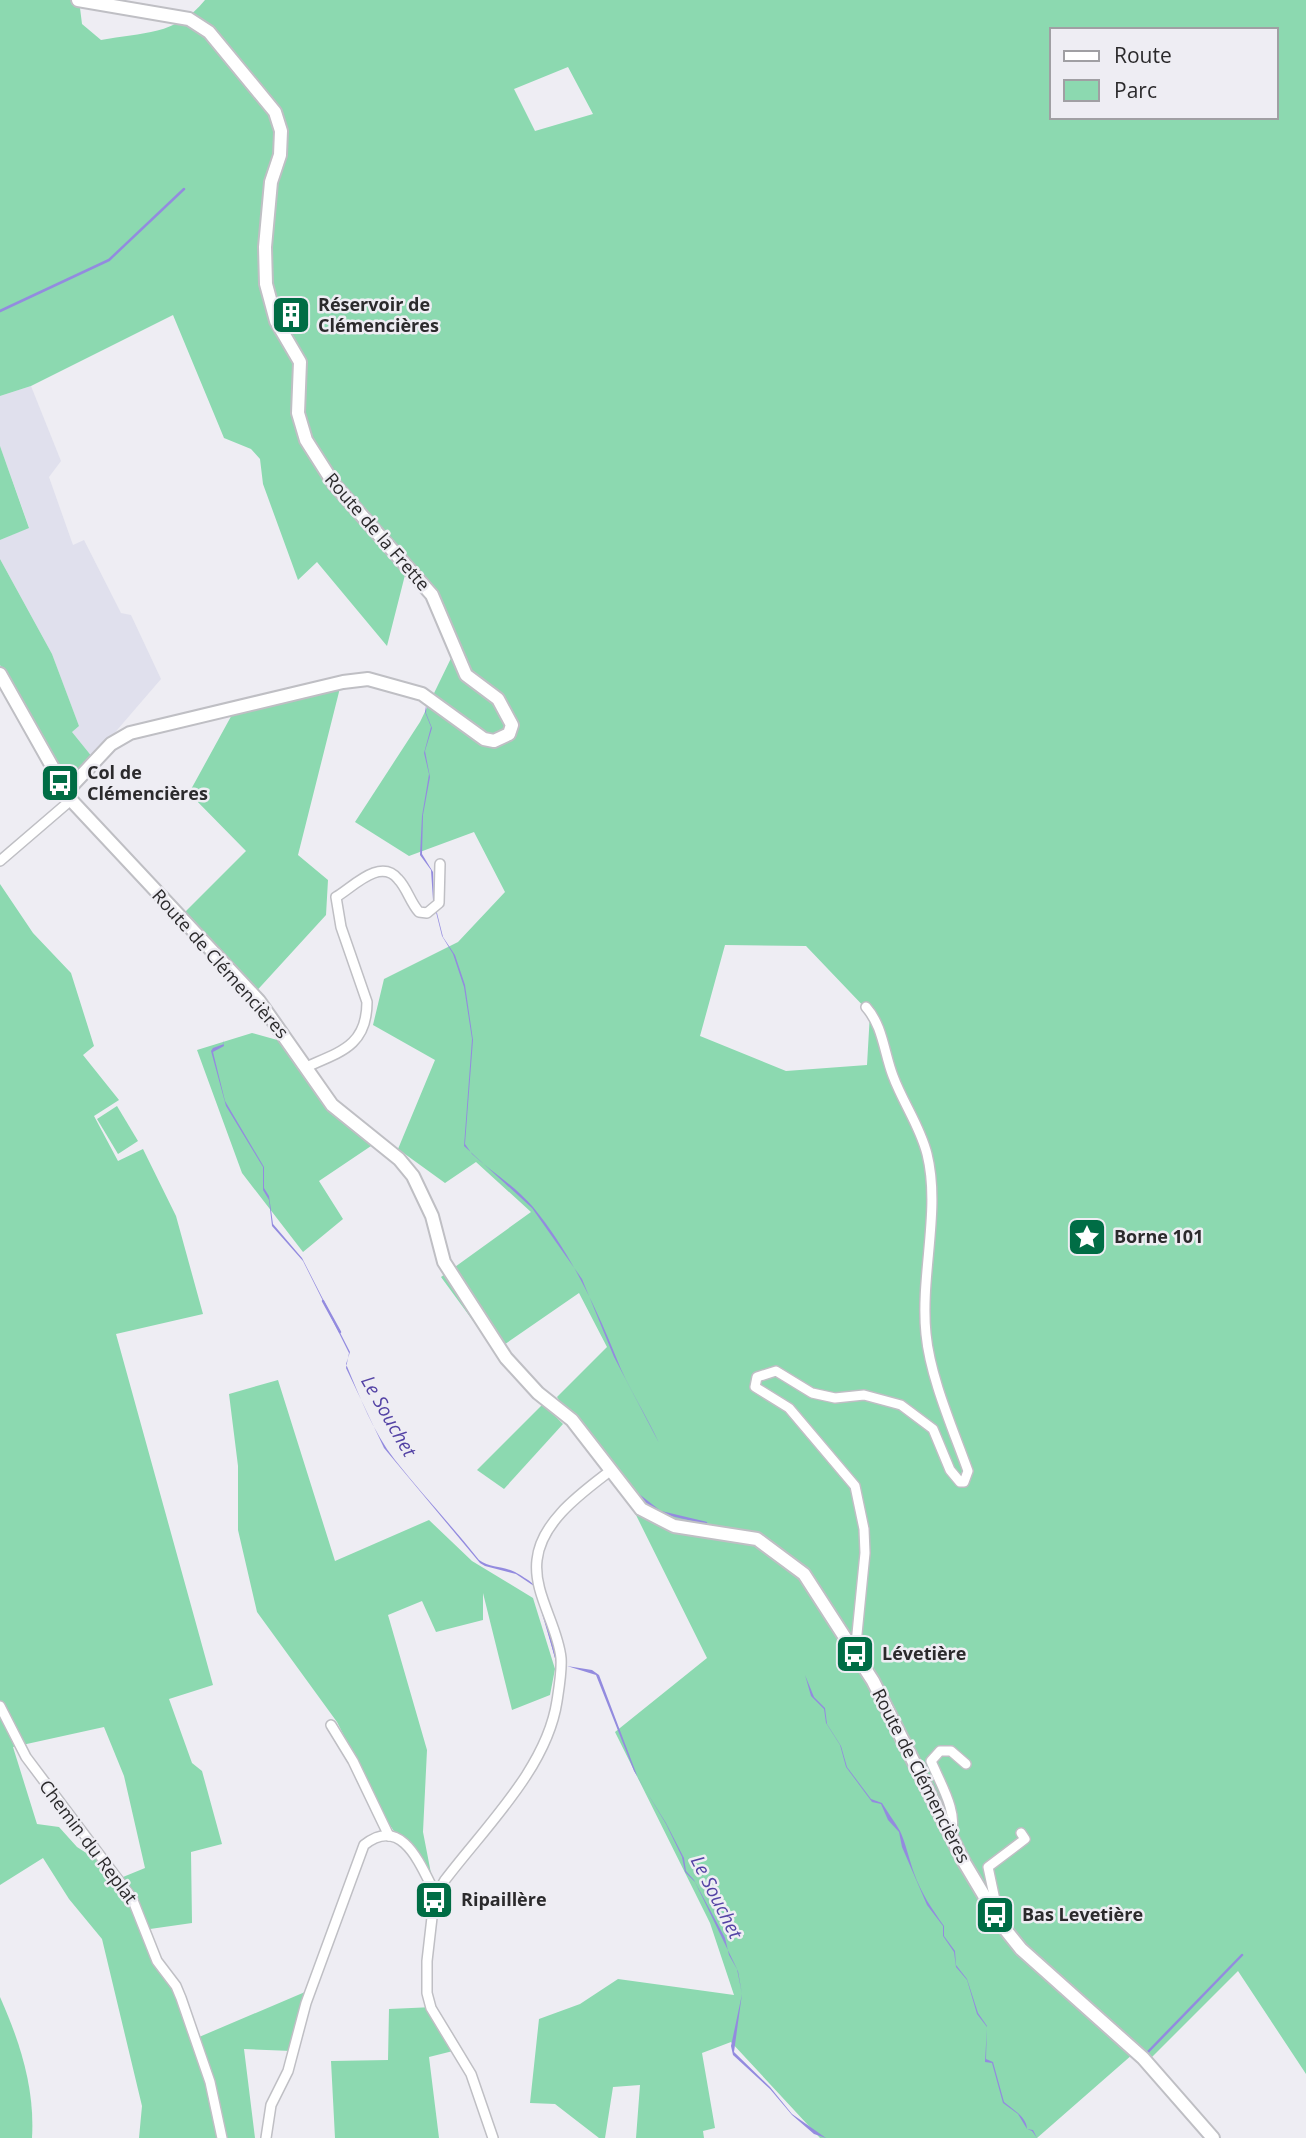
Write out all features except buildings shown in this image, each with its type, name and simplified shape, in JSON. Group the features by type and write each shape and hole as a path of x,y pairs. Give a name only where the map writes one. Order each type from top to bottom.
{"street":[{"name":"Route de la Frette","path":"68,796 111,744 130,733 343,682 368,679 422,694 484,739 502,738 512,730 504,707 466,675 432,595 334,484 306,440 298,413 300,362 276,321 266,284 265,247 271,182 280,155 281,131 275,112 209,32 190,19 78,0"},
{"name":"Route de Clémencières","path":"0,674 68,796 259,1001 340,1113 393,1154 413,1176 426,1201 450,1275 506,1358 538,1393 572,1420 630,1498 652,1517 674,1526 757,1539 804,1574 853,1638 855,1654 883,1700 950,1835 990,1906 1021,1949 1143,2058 1213,2138"},
{"path":"0,861 68,796"},
{"path":"306,1067 348,1048 365,1026 367,1002 346,944 335,897 373,873 387,872 399,879 419,912 427,913 439,903 440,864"},
{"path":"853,1638 865,1553 855,1486 789,1408 755,1387 757,1377 776,1371 812,1393 835,1398 864,1395 890,1400 933,1429 942,1444 950,1470 960,1482 964,1482 967,1477 957,1434 930,1364 926,1334 924,1286 932,1184 927,1154 919,1128 893,1076 874,1016 866,1007"},
{"path":"493,2138 471,2074 431,2008 427,1993 427,1961 436,1895 545,1746 557,1701 561,1659 541,1590 537,1560 545,1536 555,1521 586,1488 610,1471"},
{"name":"Chemin du Replat","path":"0,1706 26,1757 136,1906 157,1961 176,1986 181,1998 210,2082 222,2138"},
{"path":"331,1725 353,1761 389,1836"},
{"path":"950,1835 954,1828 951,1812 931,1761 940,1751 951,1751 966,1764"},
{"path":"990,1906 995,1900 988,1867 1025,1839 1021,1833"},
{"path":"266,2138 271,2105 288,2071 306,2003 358,1856 373,1838 389,1836 410,1847 436,1895"}],"shaded area":[{"path":"31,386 61,461 49,477 73,545 84,540 121,613 131,615 161,679 93,758 72,732 79,726 52,654 0,559 0,540 29,527 0,446 0,396"},
{"path":"427,700 426,713 432,728 425,751 430,777 423,815 422,854 433,872 434,901 443,937 455,955 465,985 473,1040 465,1144 471,1152 464,1146 472,1039 464,987 453,954 442,936 433,900 431,870 420,855 422,816 429,774 424,753 431,727 425,712"},
{"path":"224,1044 213,1052 225,1101 264,1167 264,1188 269,1196 273,1224 302,1258 350,1352 348,1358 349,1353 303,1261 272,1226 269,1200 263,1190 263,1167 226,1106 211,1051"},
{"path":"483,1163 533,1207 574,1267 532,1208"},
{"path":"589,1296 626,1379 659,1443 614,1357"},
{"path":"374,1427 395,1460 479,1560 515,1572 527,1579 533,1584 537,1589 545,1610 558,1668 534,1586 516,1574 480,1563 384,1448"},
{"path":"567,1666 592,1670 599,1675 638,1777 596,1675"},
{"path":"805,1675 814,1697 825,1708 827,1724 841,1746 847,1767 871,1799 882,1803 900,1831 917,1880 944,1926 944,1936 955,1951 956,1965 967,1979 978,2013 987,2027 977,2014 967,1980 956,1967 954,1952 943,1936 943,1926 927,1905 902,1847 899,1832 888,1820 881,1804 872,1802 846,1767 840,1745 826,1723 824,1709 811,1696"},
{"path":"646,1790 684,1858 686,1871 694,1880 725,1938 728,1950 695,1882 685,1872 682,1857"},
{"path":"742,1994 734,2052 770,2087 792,2114 826,2138 814,2134 792,2115 770,2089 733,2055 731,2046"},
{"path":"987,2028 986,2059 993,2062 1004,2102 1022,2117 1027,2129 1018,2114 1003,2103 992,2063 985,2062"}],"green space":[{"path":"0,0 79,0 82,24 101,40 158,31 182,20 205,0 1306,0 1306,2074 1238,1971 1152,2057 1141,2047 1037,2138 820,2138 731,2042 702,2053 715,2128 703,2131 704,2138 636,2138 640,2085 613,2087 605,2138 599,2138 555,2104 530,2103 539,2019 580,2004 618,1979 734,1995 710,1923 615,1732 707,1658 636,1515 557,1397 607,1347 579,1293 495,1351 441,1277 531,1212 476,1162 445,1183 398,1149 435,1060 373,1025 384,979 458,942 505,892 474,832 409,856 355,822 420,722 455,650 434,606 405,575 387,646 317,562 298,580 263,484 260,459 251,449 224,438 173,315 31,386 0,396","holes":["568,67 593,114 535,131 514,89","725,945 806,946 870,1013 867,1065 786,1071 700,1036"]},
{"path":"0,446 29,528 0,540"},
{"path":"0,559 52,654 79,726 72,732 93,758 81,776 58,772 0,665"},
{"path":"342,680 298,855 328,880 326,915 251,997 177,920 246,851 189,793 234,711"},
{"path":"0,884 33,933 71,973 94,1046 83,1055 119,1100 94,1116 118,1161 143,1149 176,1216 203,1314 116,1334 213,1685 169,1699 192,1763 202,1771 222,1844 191,1852 192,1923 150,1929 192,2040 305,1992 292,2051 244,2049 255,2138 139,2138 142,2106 102,1939 69,1899 43,1858 0,1885","holes":["104,1727 124,1776 145,1868 123,1877 77,1847 59,1827 37,1824 13,1747"]},
{"path":"252,1033 288,1043 302,1067 374,1144 319,1181 343,1219 303,1252 242,1173 197,1050"},
{"path":"117,1106 138,1141 118,1154 97,1119"},
{"path":"278,1380 335,1561 429,1520 472,1561 533,1598 555,1669 550,1695 512,1710 483,1593 483,1620 436,1632 422,1601 388,1615 427,1750 423,1832 434,1889 387,1821 337,1722 257,1612 238,1530 238,1466 229,1394"},
{"path":"543,1404 563,1424 504,1489 477,1470"},
{"path":"0,1997 25,2066 31,2101 32,2138 0,2138"},
{"path":"434,2007 461,2049 429,2057 439,2138 335,2138 331,2061 388,2060 389,2009"}],"waterway":[{"path":"0,311 109,260 184,189"},
{"name":"Le Souchet","path":"323,1301 340,1332"},
{"path":"637,1494 660,1512 706,1523"},
{"name":"Le Souchet","path":"547,1624 557,1661"},
{"path":"1145,2055 1242,1955"}],"place":[{"name":"Réservoir de Clémencières","path":"291,315"},
{"name":"Col de Clémencières","path":"60,783"},
{"name":"Borne 101","path":"1087,1237"},
{"name":"Lévetière","path":"855,1654"},
{"name":"Ripaillère","path":"434,1900"},
{"name":"Bas Levetière","path":"995,1915"}]}
